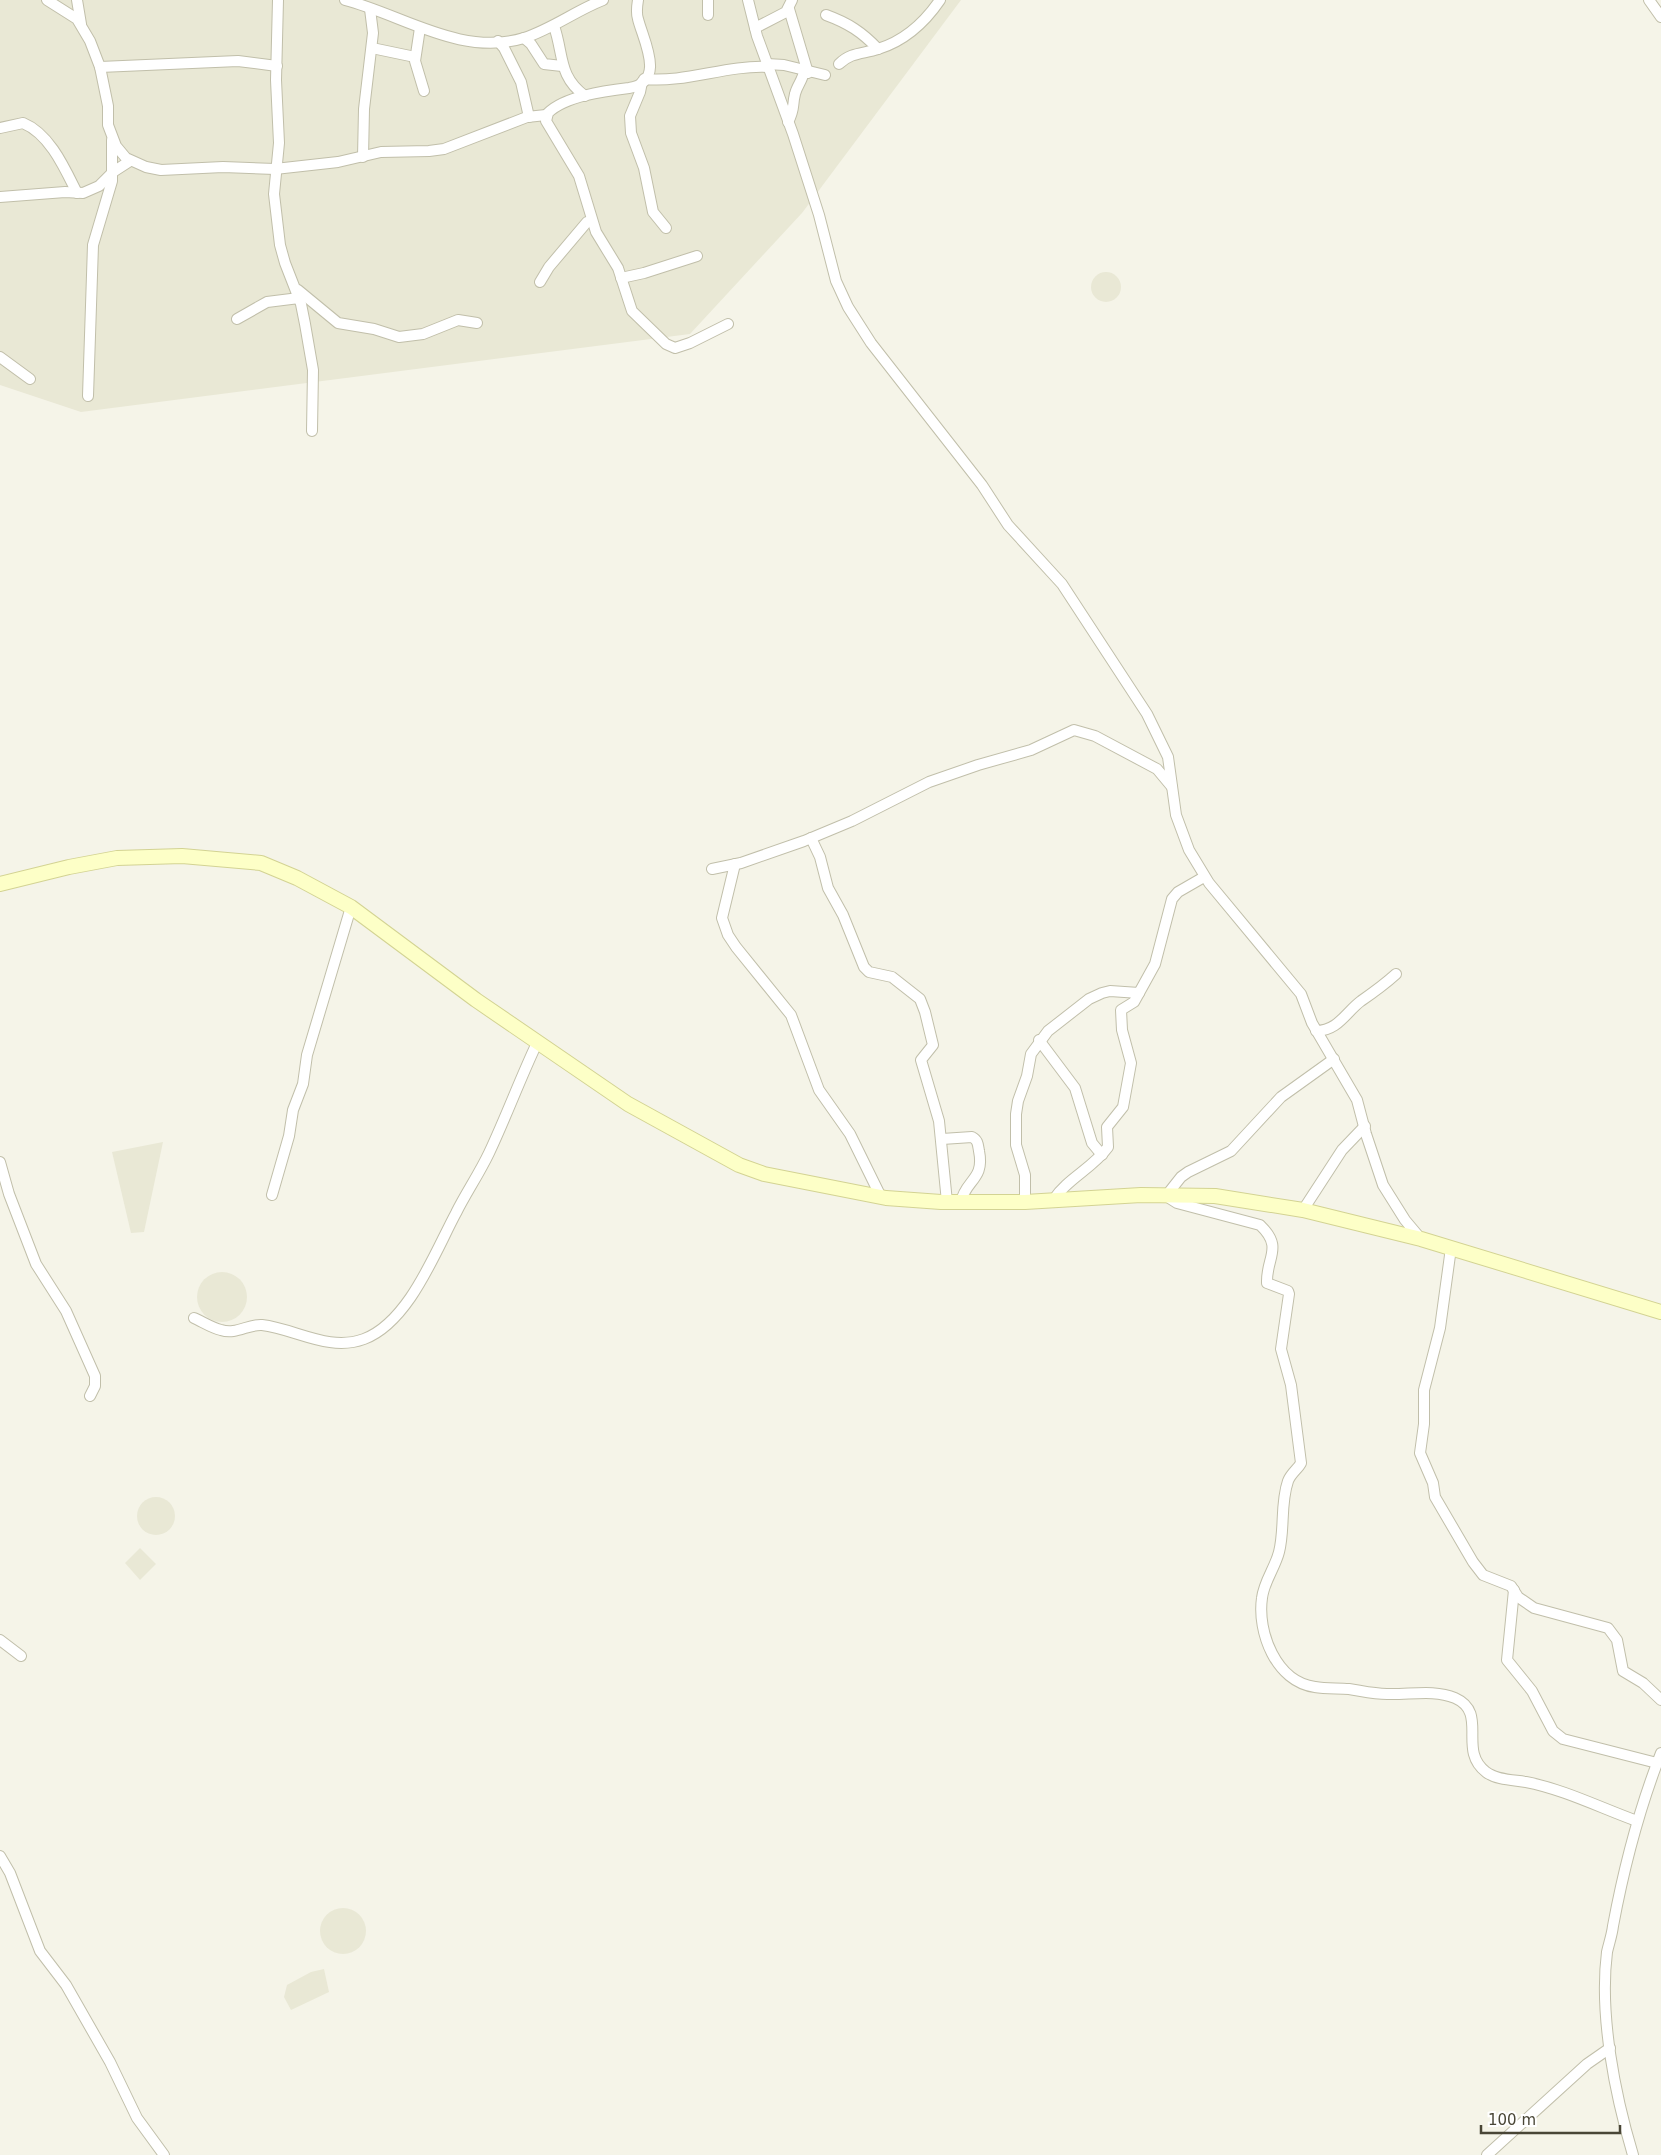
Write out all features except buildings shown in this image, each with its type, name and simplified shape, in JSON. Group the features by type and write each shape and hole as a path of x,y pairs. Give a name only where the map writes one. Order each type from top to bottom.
{"street":[{"path":"47,0 77,19 81,25 100,67 106,94 108,125 111,137 113,172 93,245 88,396"},
{"path":"77,0 81,25"},
{"path":"278,0 279,143 274,194 277,226 285,263 297,293 313,370 312,431"},
{"path":"344,0 438,35 479,42 524,38 554,26 603,0"},
{"path":"638,0 637,17 651,60 630,116 631,133 644,168 653,212 666,228"},
{"path":"708,0 708,15"},
{"path":"748,0 767,65 819,215 836,281 848,307 871,343 982,485 1008,525 1062,584 1094,630 1161,741 1171,770 1176,816 1182,833 1204,877 1303,996 1316,1031 1357,1100 1383,1185 1405,1220 1421,1239"},
{"path":"839,64 855,53 878,49 918,26 940,0"},
{"path":"1650,0 1661,17"},
{"path":"755,28 791,4 806,72 795,94 795,106 788,122"},
{"path":"364,157 363,117 373,33 370,9"},
{"path":"826,15 853,26 863,33 878,49"},
{"path":"554,26 562,66 568,81 585,96"},
{"path":"420,28 415,57 416,70 424,91"},
{"path":"524,38 531,44 544,64 562,66"},
{"path":"498,41 504,48 521,82 529,117"},
{"path":"372,48 415,57"},
{"path":"100,67 238,61 277,66"},
{"path":"111,137 119,151 130,161 161,170 223,167 275,169 338,162 381,152 444,149 529,117 546,115 552,108 585,96 632,87 643,81 679,80 733,68 767,65 784,65 824,75"},
{"path":"546,115 550,128 579,176 601,241 618,268 632,311 649,329 676,348 728,324"},
{"path":"0,128 23,122 37,131 66,170 77,193"},
{"path":"0,197 65,192 77,193 99,186 113,172 130,161"},
{"path":"589,209 587,222 589,231 601,241"},
{"path":"540,282 549,267 587,222"},
{"path":"621,278 644,273 697,256"},
{"path":"237,319 266,302 297,293"},
{"path":"297,293 338,323 374,329 399,336 422,334 458,320 477,323"},
{"path":"0,356 30,379"},
{"path":"712,869 735,864 811,838 852,821 929,782 978,765 1031,750 1074,730 1095,736 1157,769 1172,787"},
{"path":"811,838 820,857 828,888 844,915 864,967 869,972 881,973 899,981 923,1004 933,1045 921,1060 939,1121 947,1202"},
{"path":"0,884 69,867 117,858 182,856 261,863 298,878 351,907 476,1000 628,1104 739,1165 785,1179 881,1196 947,1202 1025,1202 1114,1195 1215,1196 1303,1210 1421,1239 1661,1312"},
{"path":"735,864 722,918 723,925 736,947 791,1015 819,1090 850,1134 881,1196"},
{"path":"1054,1199 1060,1190 1080,1176 1108,1147 1107,1127 1123,1107 1131,1063 1122,1030 1121,1010 1134,1002 1155,964 1172,899 1178,892 1204,877"},
{"path":"272,1195 289,1136 293,1110 302,1084 309,1046 351,907"},
{"path":"1316,1031 1327,1030 1340,1022 1359,1002 1386,984 1396,974"},
{"path":"1025,1202 1025,1175 1016,1145 1016,1114 1018,1101 1028,1076 1031,1054 1039,1040 1057,1023 1102,993 1124,991 1138,994"},
{"path":"1039,1040 1075,1088 1092,1143 1102,1155"},
{"path":"194,1318 222,1331 238,1331 256,1325 286,1329 334,1343 351,1343 383,1329 405,1304 442,1244 455,1215 488,1154 538,1043"},
{"path":"1166,1196 1181,1177 1238,1146 1256,1122 1281,1097 1334,1059"},
{"path":"1303,1210 1342,1150 1365,1126"},
{"path":"942,1139 972,1137 978,1145 981,1163 974,1180 963,1194 961,1202"},
{"path":"0,1162 9,1194 36,1264 66,1311 95,1376 95,1386 90,1396"},
{"path":"1166,1196 1176,1203 1260,1224 1268,1232 1274,1251 1267,1283 1288,1291 1289,1294 1281,1349 1291,1386 1301,1462 1288,1480 1279,1553 1264,1591 1260,1615 1267,1641 1279,1663 1293,1677 1314,1687 1387,1694 1418,1693 1453,1697 1466,1705 1471,1711 1473,1718 1470,1741 1474,1756 1478,1765 1488,1774 1552,1788 1637,1821"},
{"path":"1451,1248 1440,1328 1424,1390 1420,1458 1433,1483 1440,1507 1473,1562 1483,1575 1508,1584 1518,1597 1537,1609 1608,1628 1617,1640 1623,1671 1643,1683 1661,1700"},
{"path":"1514,1590 1507,1660 1532,1692 1553,1731 1564,1740 1659,1758 1637,1821 1607,1952 1606,1995 1610,2048 1622,2118 1634,2155"},
{"path":"0,1640 21,1656"},
{"path":"0,1856 10,1873 40,1951 66,1984 110,2062 136,2118 164,2155"},
{"path":"1487,2155 1582,2068 1610,2048"}],"shaded area":[{"path":"0,0 961,0 802,213 690,334 81,412 0,385"},
{"path":"1106,272 1112,273 1120,281 1120,293 1112,301 1106,302 1100,301 1092,293 1091,287 1092,281 1100,273"},
{"path":"163,1142 144,1232 131,1233 112,1152"},
{"path":"227,1272 240,1279 246,1287 246,1307 240,1315 232,1321 217,1322 204,1315 198,1307 197,1292 204,1279 212,1273"},
{"path":"156,1497 170,1502 175,1516 170,1530 156,1535 142,1530 137,1516 142,1502"},
{"path":"140,1548 156,1564 140,1580 125,1563"},
{"path":"343,1908 356,1912 362,1918 366,1931 362,1944 356,1950 343,1954 330,1950 324,1944 320,1931 324,1918 330,1912"},
{"path":"324,1969 329,1992 291,2010 284,1997 287,1985 311,1972"}]}
